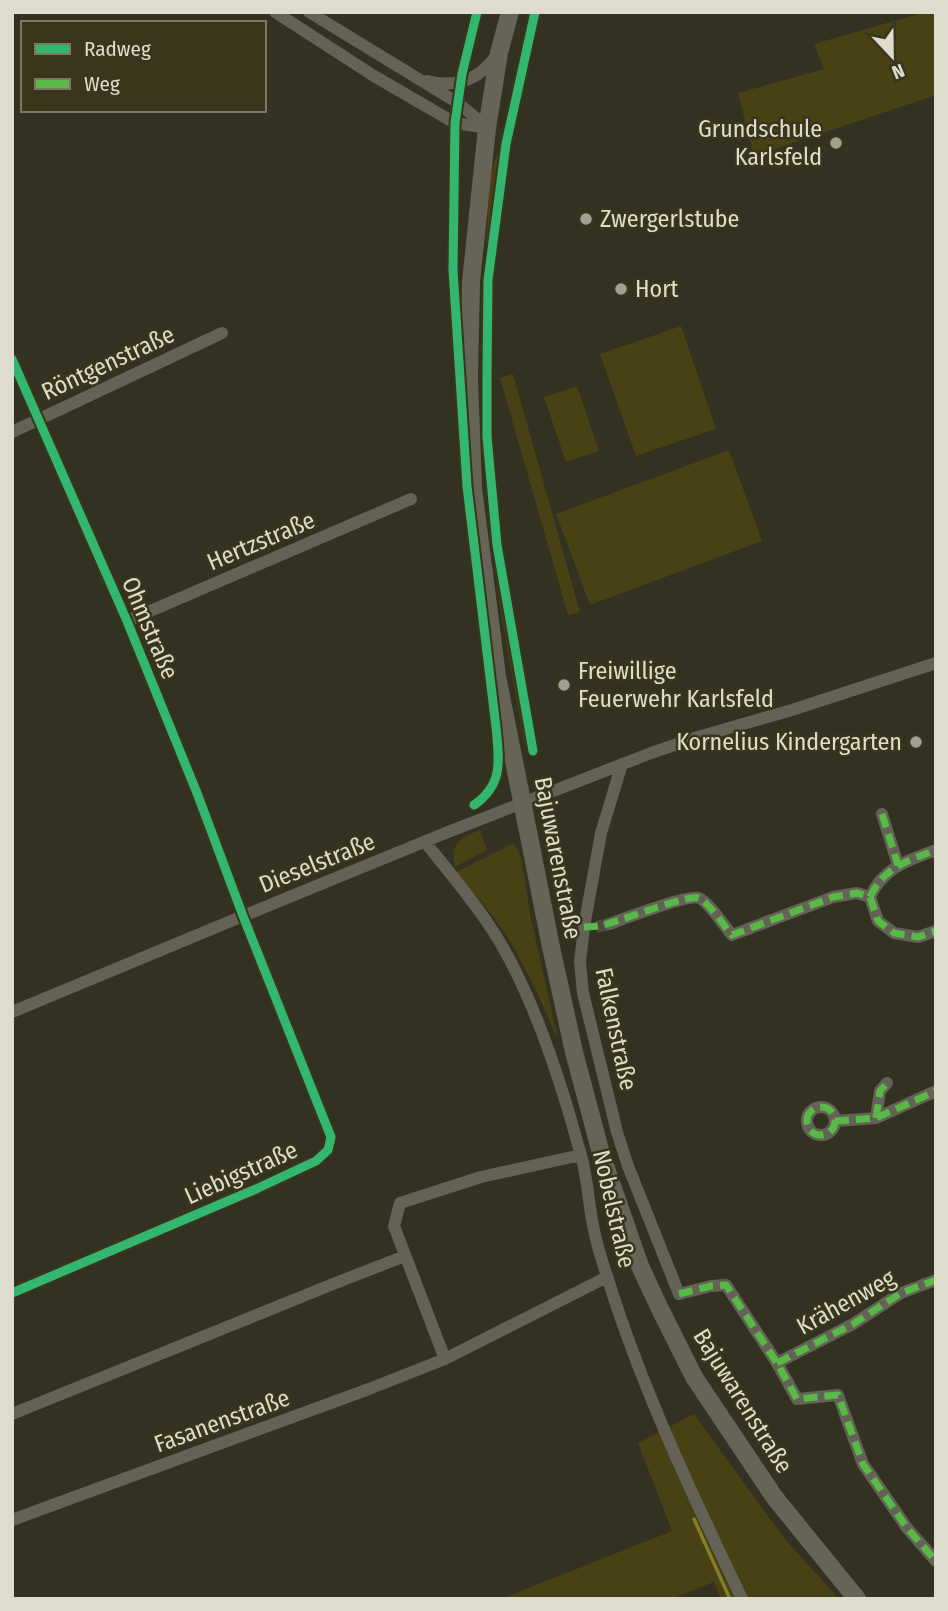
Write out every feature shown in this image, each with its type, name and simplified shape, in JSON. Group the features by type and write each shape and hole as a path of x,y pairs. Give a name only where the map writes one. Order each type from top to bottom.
{"main road":[{"name":"Bajuwarenstraße","path":"510,12 499,53 487,128 471,282 469,377 473,488 497,676 574,1052 603,1157 640,1266 694,1377 775,1498 857,1599"}],"street":[{"path":"275,12 374,76 455,123 487,128"},
{"path":"309,12 458,103 487,128"},
{"path":"418,79 437,84 472,78 487,68 499,53"},
{"name":"Röntgenstraße","path":"12,432 222,333"},
{"name":"Ohmstraße","path":"12,359 127,621 197,793 243,916"},
{"name":"Hertzstraße","path":"127,621 411,499"},
{"path":"522,805 622,764 698,737 760,720 936,663"},
{"name":"Falkenstraße","path":"622,764 601,833 596,926 580,962 583,993 617,1132 679,1294 726,1285"},
{"name":"Dieselstraße","path":"12,1012 425,842 522,805"},
{"path":"882,814 898,865"},
{"name":"Nobelstraße","path":"425,842 487,923 508,958 540,1030 581,1155 594,1232 607,1277 645,1384 741,1599"},
{"path":"870,897 898,865 936,850"},
{"path":"596,926 696,897 709,907 732,935 833,897 857,893 870,897"},
{"path":"870,897 878,921 894,933 918,937 936,932"},
{"name":"Liebigstraße","path":"12,1293 256,1189 316,1161 328,1150 331,1137 243,916"},
{"path":"876,1118 880,1091 887,1083"},
{"path":"835,1121 876,1118 936,1091"},
{"path":"445,1359 394,1226 400,1203 481,1177 581,1155"},
{"path":"12,1414 405,1256"},
{"name":"Fasanenstraße","path":"12,1520 445,1359 607,1277"},
{"name":"Krähenweg","path":"777,1363 852,1324 901,1293 936,1280"},
{"name":"Krähenweg","path":"726,1285 797,1399 838,1395 863,1464 907,1528 936,1561"}],"shaded area":[{"path":"925,12 936,12 936,95 754,156 738,93 824,69 814,44"},
{"path":"503,146 488,255 485,375 487,454 494,534 528,744 526,750 494,561 483,430 482,329 489,197 494,161"},
{"path":"681,326 716,429 636,456 600,354"},
{"path":"513,374 580,612 568,615 500,378"},
{"path":"577,386 599,451 566,462 544,397"},
{"path":"729,450 762,541 590,605 556,514"},
{"path":"480,830 487,850 455,867 455,847 462,839"},
{"path":"514,843 521,857 531,918 558,1040 512,945 456,872"},
{"path":"694,1414 784,1538 839,1599 721,1599 714,1582 671,1599 501,1599 672,1531 638,1443"}],"waterway":[{"path":"694,1519 730,1599"}],"tunnel":[{"path":"596,927 609,924"}],"marked path":[{"path":"882,814 898,865"},
{"path":"870,897 882,879 897,866 936,850"},
{"path":"584,927 603,925 670,903 699,898 732,935 833,897 857,893 870,897 878,921 894,933 918,937 936,931"},
{"path":"876,1118 880,1091 887,1083"},
{"path":"835,1121 876,1118 936,1091"},
{"path":"821,1107 831,1111 835,1121 831,1131 821,1135 811,1131 807,1121 811,1111 821,1107"},
{"path":"777,1363 853,1324 901,1293 936,1280"},
{"path":"679,1294 726,1285 797,1399 838,1395 863,1464 907,1528 936,1561"}],"cycle path":[{"path":"474,805 491,789 498,761 467,486 453,270 455,123 462,74 477,12"},
{"path":"533,751 497,545 487,437 487,371 488,280 506,144 535,12"},
{"path":"12,359 127,621 331,1137 328,1150 316,1161 12,1293"}],"place":[{"name":"Grundschule Karlsfeld","path":"836,143"},
{"name":"Zwergerlstube","path":"586,219"},
{"name":"Hort","path":"621,289"},
{"name":"Freiwillige Feuerwehr Karlsfeld","path":"564,685"},
{"name":"Kornelius Kindergarten","path":"916,742"}]}
